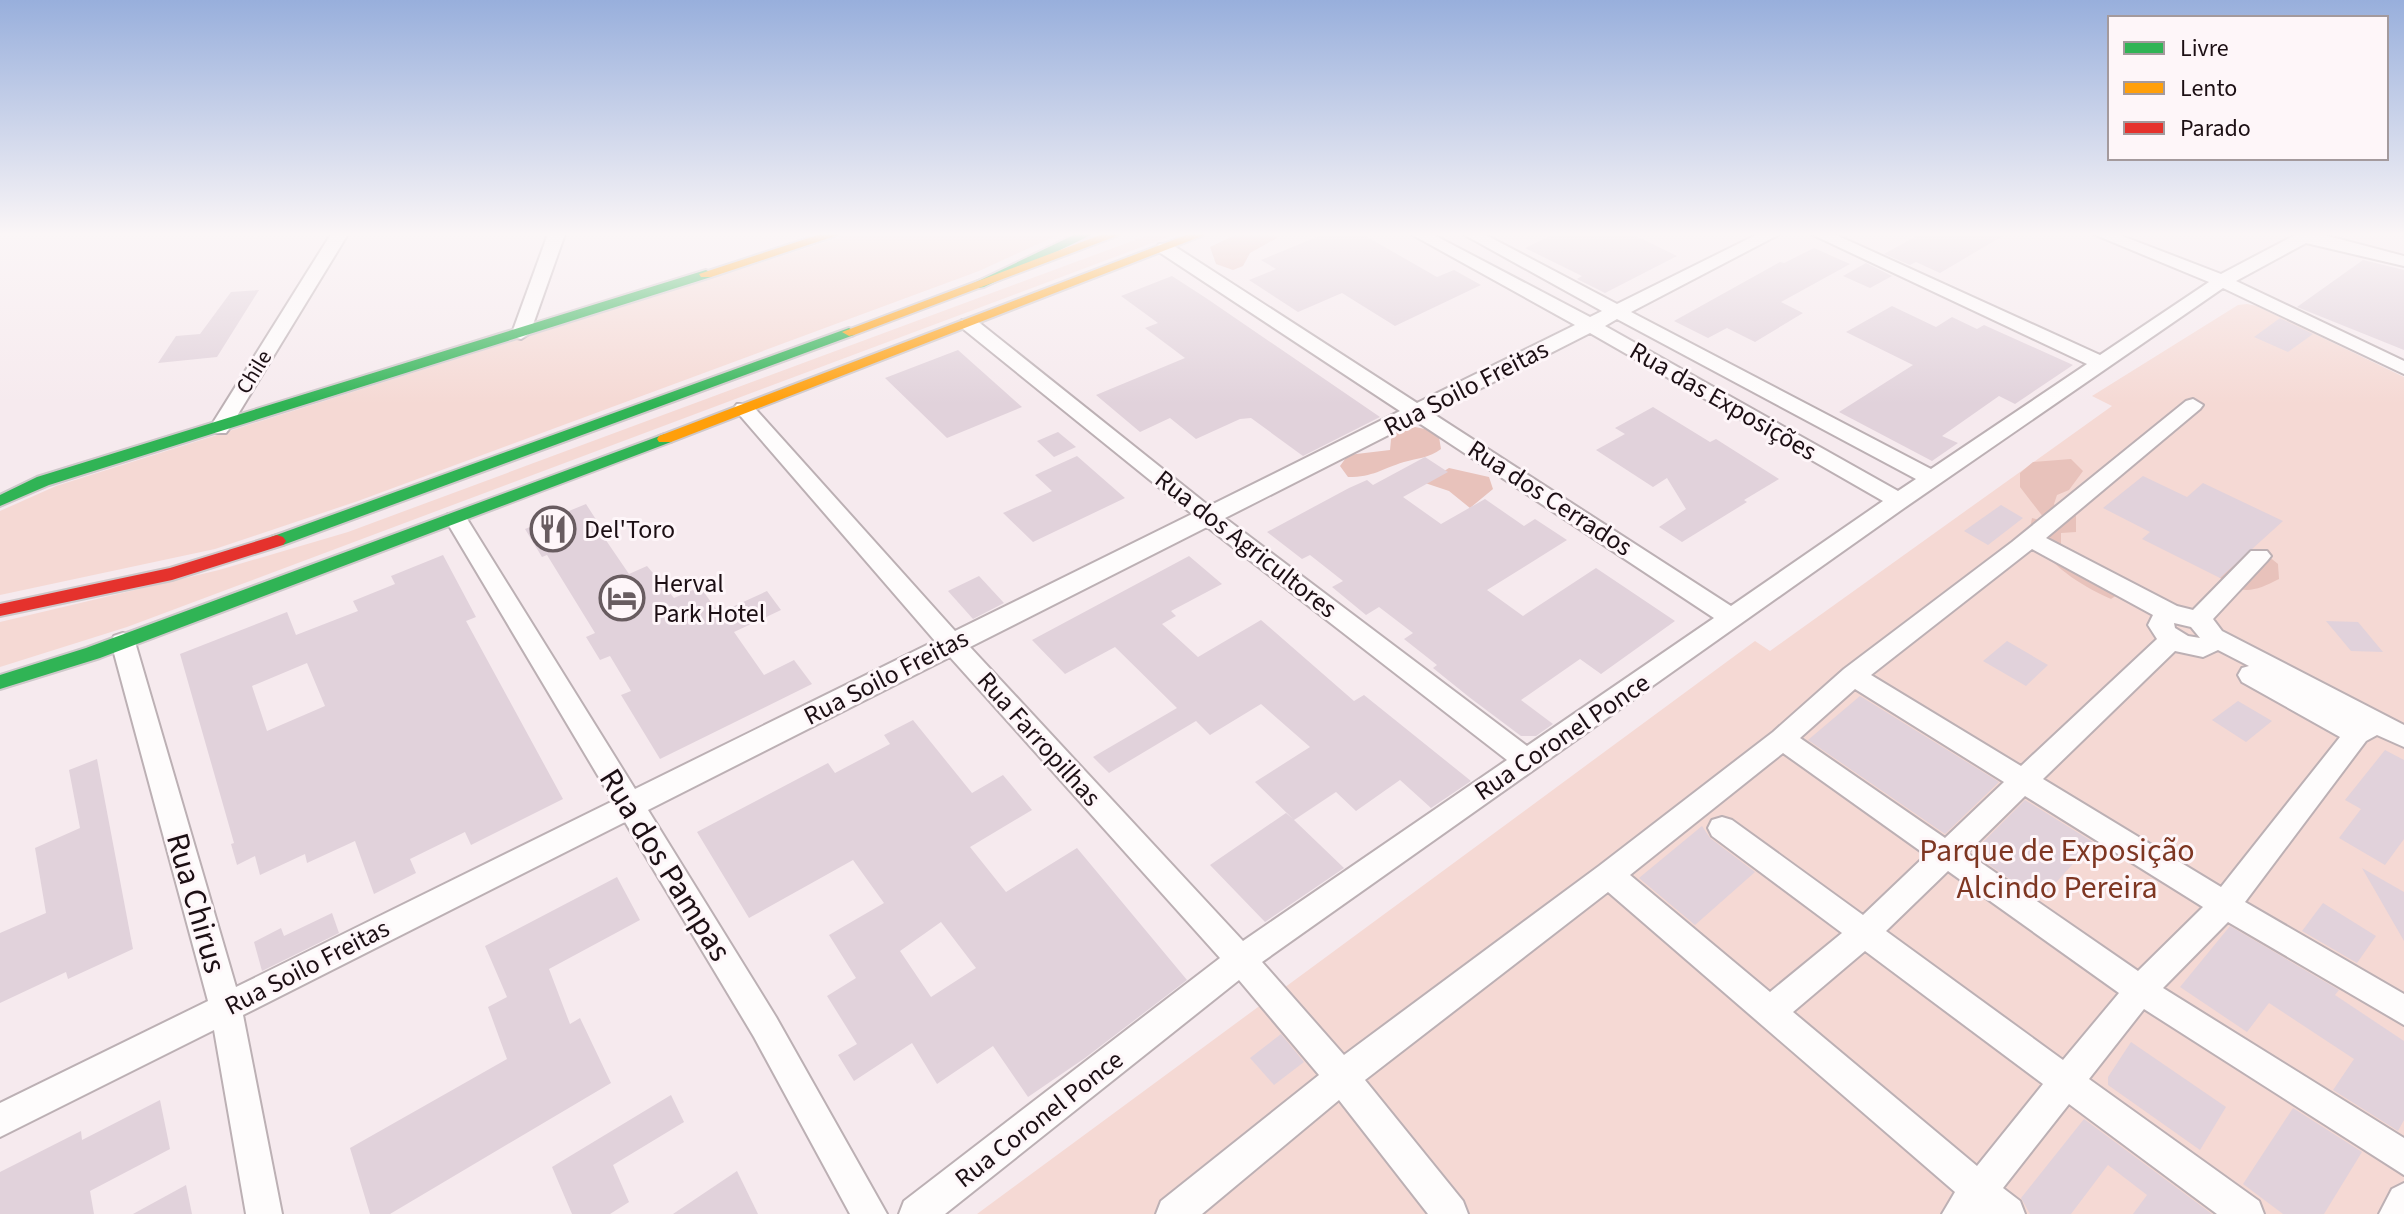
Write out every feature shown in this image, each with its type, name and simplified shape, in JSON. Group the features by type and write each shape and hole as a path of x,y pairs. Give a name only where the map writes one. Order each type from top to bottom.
{"main road":[{"path":"0,501 43,481 219,429 655,291"},
{"path":"0,610 172,574 309,531 452,481 961,291"},
{"path":"0,682 93,653 456,519 1055,291"},
{"path":"0,482 82,469"},
{"path":"0,694 93,653"}],"street":[{"name":"Chile","path":"219,429 305,291"},
{"path":"521,333 536,291"},
{"name":"Rua dos Cerrados","path":"1231,291 1733,619"},
{"name":"Rua das Exposições","path":"1525,291 1899,501"},
{"name":"Rua das Exposições","path":"1577,291 1932,479"},
{"name":"Rua Soilo Freitas","path":"0,1121 1659,291"},
{"path":"1943,291 2104,364"},
{"name":"Rua Coronel Ponce","path":"917,1214 1241,960 1899,501 2208,291"},
{"path":"2242,291 2404,368"},
{"name":"Rua dos Agricultores","path":"969,324 1208,516 1526,760"},
{"path":"1174,1214 1342,1077 1609,875 1782,739 1853,676 2025,543 2193,405"},
{"name":"Rua Farropilhas","path":"744,408 952,644 1241,960 1342,1077 1450,1214"},
{"name":"Rua dos Pampas","path":"456,519 765,1027 869,1214"},
{"path":"2025,543 2168,625 2205,635 2366,728 2404,737"},
{"path":"2205,635 2259,556"},
{"path":"1771,1011 1863,934 1946,855 2168,625"},
{"name":"Rua Chirus","path":"123,642 226,1008 264,1214"},
{"path":"1853,676 2020,781 2404,1011"},
{"path":"1969,1202 2140,990 2225,905 2366,728"},
{"path":"1782,739 2140,990 2404,1158"},
{"path":"1722,828 2246,1214"},
{"path":"1609,875 1771,1011 1969,1202 2007,1214"},
{"path":"2397,1214 2404,1201"}],"green space":[{"path":"672,291 926,291 358,501 215,549 0,595 0,511 56,486"},
{"path":"998,291 1025,291 127,627 0,667 0,622 219,570 348,532"},
{"name":"Parque de Exposição Alcindo Pereira","path":"2238,305 2257,306 2404,377 2404,1214 977,1214 1755,641 1770,651 2112,406 2092,396"}],"shaded area":[{"path":"1400,424 1425,429 1439,437 1441,449 1371,474 1348,477 1340,466 1348,455 1390,450 1392,429"},
{"path":"2071,459 2083,471 2069,490 2057,495 2054,504 2059,512 2076,516 2076,532 2061,533 2061,545 2123,591 2111,599 2065,572 2046,555 2029,533 2032,518 2047,522 2020,487 2020,473 2033,462"},
{"path":"1449,468 1489,477 1493,489 1470,508 1449,491 1425,483"},
{"path":"2236,548 2262,551 2278,564 2279,579 2247,590 2226,582 2218,576"}],"building":[{"path":"259,291 217,357 158,363 176,336 200,334 231,292"},
{"path":"1135,291 1195,291 1380,417 1303,456 1251,418 1240,419 1196,439 1170,418 1140,432 1096,395 1185,358 1145,328 1158,323 1121,296"},
{"path":"1265,291 1469,291 1395,326 1342,293 1298,312"},
{"path":"1729,291 1802,291 1781,302 1803,313 1755,342 1727,328 1708,338 1674,321"},
{"path":"2320,291 2404,291 2404,350 2297,307"},
{"path":"1892,306 1936,327 1952,317 1977,329 1984,325 2073,365 2015,404 1999,396 1942,436 1958,443 1932,461 1839,412 1913,365 1846,332"},
{"path":"2280,318 2313,334 2288,352 2254,337"},
{"path":"958,350 1022,407 947,438 885,378"},
{"path":"1653,407 1710,442 1716,439 1779,479 1682,542 1659,527 1686,509 1667,478 1653,487 1596,450 1625,434 1615,428"},
{"path":"1058,432 1076,447 1054,457 1037,441"},
{"path":"1077,456 1125,498 1033,542 1003,513 1052,491 1035,475"},
{"path":"1425,457 1448,472 1403,497 1441,524 1485,499 1524,526 1535,519 1567,540 1487,590 1523,616 1596,568 1675,621 1601,674 1580,659 1521,700 1553,724 1536,736 1521,736 1469,697 1433,668 1437,665 1404,639 1413,633 1379,607 1366,615 1332,587 1343,581 1310,555 1302,559 1267,532 1349,488 1367,480 1373,485"},
{"path":"2143,476 2187,497 2203,483 2283,521 2220,578 2142,539 2150,532 2103,508"},
{"path":"586,504 629,574 647,566 674,598 700,587 719,613 767,591 781,610 734,632 764,675 794,660 812,684 660,759 621,695 631,691 610,656 600,660 586,637 595,633 547,555 542,557 525,529"},
{"path":"2001,505 2023,518 1988,545 1964,531"},
{"path":"443,555 476,617 466,621 563,799 471,845 465,832 410,859 416,873 374,894 355,841 307,863 305,854 260,875 255,856 237,865 231,844 234,843 180,654 287,612 296,635 358,611 353,601 395,584 391,576","holes":["307,663 325,706 267,731 252,686"]},
{"path":"1189,556 1222,584 1171,611 1176,616 1162,624 1198,657 1261,620 1354,701 1364,695 1471,781 1431,808 1400,780 1356,811 1336,792 1294,820 1344,868 1265,922 1210,865 1286,813 1293,819 1255,782 1310,747 1261,704 1210,735 1196,721 1109,773 1093,757 1177,708 1115,647 1065,674 1032,640"},
{"path":"979,576 1004,603 973,619 948,591"},
{"path":"2326,621 2358,622 2383,652 2351,651"},
{"path":"2007,641 2048,665 2026,686 1983,661"},
{"path":"1860,696 1999,782 1945,834 1808,740"},
{"path":"2238,701 2272,721 2246,742 2212,720"},
{"path":"913,720 972,793 1003,775 1032,810 970,847 1006,892 1077,848 1187,980 1028,1097 993,1046 937,1084 912,1043 854,1081 838,1055 857,1044 827,996 856,978 829,935 884,903 853,860 749,918 697,832 828,763 835,773 890,744 884,735","holes":["941,922 976,968 931,997 900,951"]},
{"path":"2385,750 2404,760 2404,839 2385,865 2339,838 2361,809 2345,800"},
{"path":"97,759 133,949 68,979 66,972 0,1003 0,933 46,913 35,848 80,828 69,770"},
{"path":"2025,800 2093,842 2040,900 1972,853"},
{"path":"1702,826 1710,838 1755,872 1695,925 1639,878"},
{"path":"2362,868 2404,892 2404,941"},
{"path":"617,877 640,920 549,969 570,1024 580,1018 611,1083 390,1214 370,1214 350,1148 507,1059 488,1007 507,997 485,946"},
{"path":"2323,903 2376,936 2357,963 2302,931"},
{"path":"332,913 339,933 262,971 254,942 281,928 284,936"},
{"path":"2230,926 2339,990 2335,995 2404,1041 2404,1120 2398,1131 2333,1090 2354,1059 2269,1003 2247,1032 2180,987"},
{"path":"1281,1034 1304,1062 1274,1085 1250,1058"},
{"path":"2131,1042 2226,1107 2200,1150 2108,1085 2108,1077"},
{"path":"671,1095 684,1122 613,1165 629,1202 610,1214 572,1214 552,1167"},
{"path":"160,1100 170,1149 90,1191 94,1214 0,1214 0,1172 81,1131 82,1140"},
{"path":"2293,1108 2362,1152 2324,1214 2283,1214 2243,1184"},
{"path":"2084,1119 2212,1214 2133,1214 2147,1195 2108,1165 2071,1214 2030,1214 2021,1198"},
{"path":"737,1171 758,1214 673,1214"},
{"path":"186,1185 192,1214 133,1214"}],"traffic: fast":[{"path":"0,501 43,481 653,291"},
{"path":"277,541 849,332"},
{"path":"0,682 93,653 665,439"}],"traffic: slow":[{"path":"849,332 962,291"},
{"path":"665,439 1053,291"}],"traffic: jam":[{"path":"0,610 172,574 277,541"}],"place":[{"name":"Del'Toro","path":"553,529"},
{"name":"Herval Park Hotel","path":"622,598"}]}
